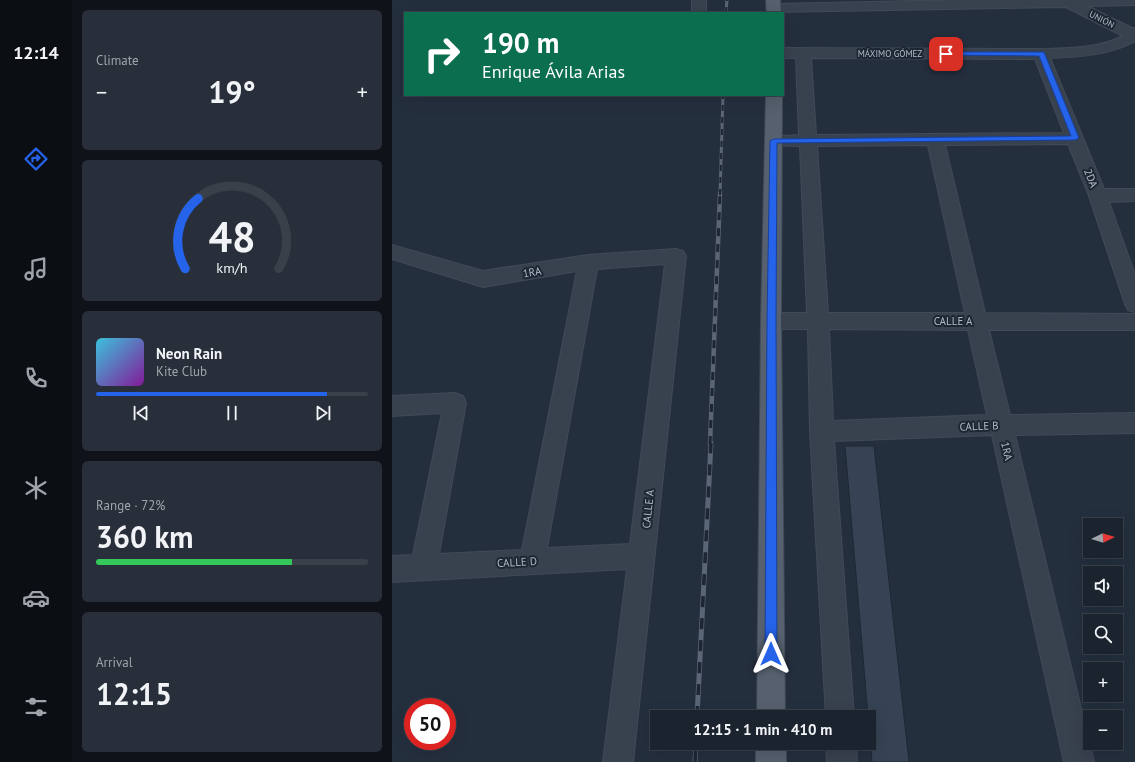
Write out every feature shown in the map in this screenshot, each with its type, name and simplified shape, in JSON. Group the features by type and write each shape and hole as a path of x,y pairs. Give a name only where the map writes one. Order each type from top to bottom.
{"main road":[{"path":"771,710 771,320 774,96"},
{"path":"771,750 771,762"}],"street":[{"path":"699,0 699,12"},
{"name":"UNIÓN","path":"773,7 1135,1"},
{"name":"UNIÓN","path":"1068,2 1135,35"},
{"name":"MÁXIMO GÓMEZ","path":"793,53 1041,54 1078,52 1115,46 1135,35"},
{"path":"793,53 807,140 818,320 822,431 840,710"},
{"name":"2DA","path":"1041,54 1098,196 1135,304"},
{"path":"774,141 1075,138"},
{"name":"1RA","path":"935,140 1079,762"},
{"path":"1098,196 1135,195"},
{"name":"1RA","path":"392,252 483,280 588,262 676,256"},
{"name":"CALLE A","path":"618,762 676,256"},
{"path":"532,562 582,303 588,262"},
{"name":"CALLE A","path":"771,320 1135,322"},
{"path":"392,406 455,403 424,567"},
{"name":"CALLE B","path":"822,431 1001,425 1135,423"},
{"name":"CALLE D","path":"392,569 642,556"},
{"path":"841,750 842,762"}],"building":[{"path":"845,446 874,446 909,762 872,762 871,750 876,750 876,710 868,710"}],"railway":[{"path":"726,12 727,0"},
{"path":"720,195 723,96"},
{"path":"710,444 720,194"},
{"path":"697,710 711,443"},
{"path":"695,762 696,750"}],"route":[{"path":"771,654 771,320 774,141 1075,138 1041,54 946,54"}]}
